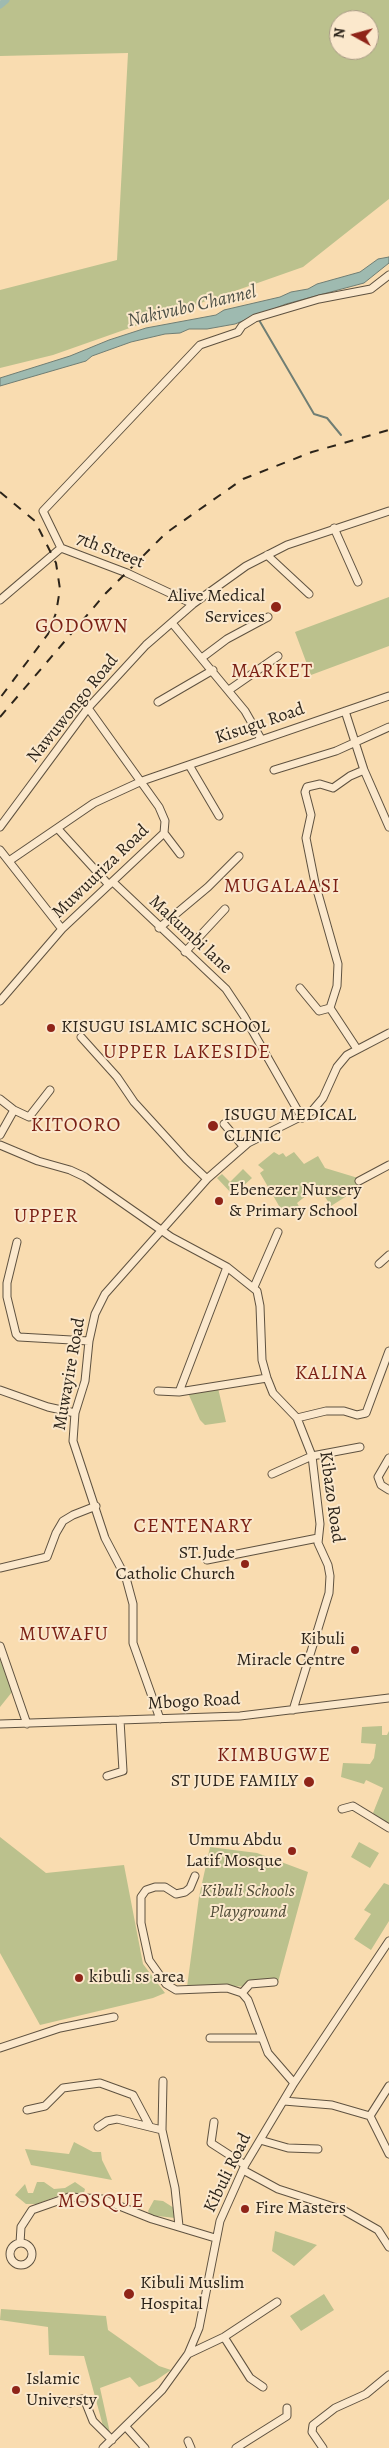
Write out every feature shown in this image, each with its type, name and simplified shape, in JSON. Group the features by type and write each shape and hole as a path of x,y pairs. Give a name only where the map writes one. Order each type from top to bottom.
{"street":[{"path":"61,548 44,511 200,345 238,332 242,326 255,318 319,299 371,289 389,275"},
{"name":"Nawuwongo Road","path":"0,827 88,708 146,646 193,604 246,566 267,555 334,528 389,511"},
{"path":"334,528 358,582"},
{"name":"7th Street","path":"0,600 61,548 126,573 193,604"},
{"path":"267,555 309,594"},
{"path":"203,657 227,639 268,617"},
{"path":"172,623 203,657 229,690 245,711 261,739"},
{"path":"229,690 278,656"},
{"path":"158,702 213,670"},
{"name":"Kisugu Road","path":"9,862 94,803 142,781 389,696"},
{"name":"Muwuuriza Road","path":"0,1001 62,929 164,833 165,821 159,807 88,708"},
{"path":"345,711 364,770 389,827"},
{"path":"274,770 327,754 389,727"},
{"path":"189,765 219,816"},
{"path":"330,1008 337,986 338,964 316,888 306,839 311,815 305,792 307,787 320,784 334,788 350,776 364,770"},
{"name":"Makumbi lane","path":"58,829 111,883 226,989 244,1016 302,1118"},
{"path":"164,833 180,854"},
{"path":"0,850 62,929"},
{"path":"159,928 208,887 239,856"},
{"path":"186,952 225,909"},
{"path":"300,988 319,1011 330,1008"},
{"path":"330,1008 356,1049"},
{"name":"Muwayire Road","path":"160,1719 135,1652 133,1604 126,1578 105,1538 96,1506 74,1447 72,1428 84,1381 89,1341 95,1314 105,1294 207,1179 243,1146 302,1118 317,1107 340,1062 356,1049 389,1033"},
{"path":"81,1037 117,1077 134,1102 207,1179"},
{"path":"0,1099 14,1110 29,1117 50,1090"},
{"path":"0,1135 14,1110"},
{"path":"224,1124 243,1146"},
{"path":"0,1144 38,1161 85,1177 180,1242 227,1267 254,1287 278,1232"},
{"path":"359,1181 389,1165"},
{"path":"17,1242 7,1283 7,1297 16,1334 19,1337 89,1341"},
{"path":"379,1264 389,1256"},
{"path":"179,1392 227,1267"},
{"name":"Kibazo Road","path":"254,1287 260,1306 262,1360 272,1393 297,1418 312,1456 320,1524 318,1543 330,1572 329,1593 293,1710"},
{"path":"297,1418 326,1411 344,1411 360,1415 366,1413 389,1351"},
{"path":"158,1391 179,1392 267,1378"},
{"path":"0,1390 40,1404 75,1413"},
{"path":"272,1474 312,1456 360,1447"},
{"path":"389,1458 378,1477 381,1484 389,1490"},
{"path":"0,1568 47,1557 56,1533 64,1521 73,1514 96,1506"},
{"path":"207,1560 318,1538"},
{"path":"0,1646 27,1724"},
{"name":"Mbogo Road","path":"0,1724 240,1716 389,1698"},
{"path":"107,1776 124,1771 120,1720"},
{"path":"342,1809 354,1806 389,1828"},
{"path":"195,1876 190,1888 185,1892 176,1894 165,1887 156,1887 146,1890 141,1897 141,1923 150,1960 166,1984 176,1990 227,1988 242,1993 248,2000 273,2061 294,2083"},
{"name":"Kibuli Road","path":"103,2448 126,2427 171,2379 188,2354 199,2328 215,2238 222,2216 244,2168 294,2083 389,1941"},
{"path":"242,1993 250,1984 274,1982"},
{"path":"0,2048 60,2028 114,2017"},
{"path":"210,2038 262,2038"},
{"path":"163,2081 162,2130 175,2188 179,2226"},
{"path":"27,2110 45,2106 63,2088 74,2085 100,2084 133,2095 150,2127"},
{"path":"370,2116 389,2086"},
{"path":"284,2101 332,2105 370,2116 389,2154"},
{"path":"98,2127 107,2121 117,2119 162,2130"},
{"path":"214,2122 211,2143 244,2168 278,2189 343,2210 383,2234 389,2247"},
{"path":"260,2140 288,2148 318,2149"},
{"path":"20,2243 21,2227 32,2210 69,2197 102,2199 152,2219 215,2238"},
{"path":"20,2243 28,2245 32,2252 30,2260 24,2264 17,2264 11,2259 10,2252 14,2246 20,2243"},
{"path":"188,2354 224,2337 277,2302"},
{"path":"224,2337 250,2378 264,2387"},
{"path":"322,2448 312,2432 313,2424 334,2408 366,2394 389,2375"},
{"path":"70,2403 85,2401 93,2421 112,2440"},
{"path":"236,2448 286,2416 287,2408"},
{"path":"126,2427 144,2448"},
{"path":"188,2441 191,2448"}],"green space":[{"path":"5,0 389,0 389,199 303,267 53,355 0,368 0,290 117,260 128,53 0,56 0,4"},
{"path":"389,597 389,646 311,675 295,632"},
{"path":"274,1152 279,1155 283,1153 286,1157 294,1152 304,1164 318,1156 325,1168 358,1178 361,1187 331,1206 318,1186 297,1203 301,1210 286,1218 260,1173 264,1170 258,1165"},
{"path":"243,1169 252,1178 233,1195 217,1178 222,1174 230,1182"},
{"path":"218,1388 226,1422 205,1425 200,1420 188,1393"},
{"path":"0,1659 12,1692 0,1707"},
{"path":"382,1726 382,1735 387,1735 389,1731 389,1825 373,1813 383,1788 366,1780 364,1784 341,1777 343,1763 370,1764 374,1758 376,1744 361,1743 362,1727"},
{"path":"0,1837 46,1873 124,1865 143,1964 165,1993 153,1998 40,2025 0,1953"},
{"path":"359,1842 379,1853 370,1868 351,1857"},
{"name":"Kibuli Schools Playground","path":"210,1847 257,1853 308,1872 277,1986 187,1987 199,1897"},
{"path":"384,1883 389,1885 389,1921 371,1950 354,1939 371,1914 364,1910"},
{"path":"74,2142 93,2152 101,2152 102,2160 112,2180 31,2165 25,2149 69,2154"},
{"path":"37,2182 44,2182 54,2189 65,2188 75,2182 85,2189 83,2197 65,2193 37,2204 26,2204 15,2195 25,2184 28,2193 33,2193"},
{"path":"154,2200 163,2201 174,2208 175,2218 158,2216 152,2218 148,2211"},
{"path":"275,2231 317,2245 294,2266 272,2251"},
{"path":"324,2294 334,2310 301,2331 290,2316"},
{"path":"1,2309 106,2316 108,2330 159,2366 171,2370 155,2381 139,2387 130,2377 100,2388 110,2433 106,2437 84,2356 49,2355 48,2327 0,2320"}],"water":[{"path":"389,257 389,263 364,283 286,304 235,324 207,329 189,329 180,333 165,334 131,342 92,356 86,361 0,386 0,378 70,356 109,340 146,328 216,315 224,310 308,289 317,284 360,272 378,259"}],"waterway":[{"path":"0,5 6,0"},
{"path":"259,320 314,414 327,418 341,435"}],"railway":[{"path":"0,717 106,593 166,533 243,479 312,452 389,430"},
{"path":"0,492 35,521 56,563 60,589 56,613 48,634 0,698"}],"place":[{"name":"Alive Medical Services","path":"276,607"},
{"name":"KISUGU ISLAMIC SCHOOL","path":"51,1028"},
{"name":"ISUGU MEDICAL CLINIC","path":"213,1126"},
{"name":"Ebenezer Nursery & Primary School","path":"219,1201"},
{"name":"ST.Jude Catholic Church","path":"245,1564"},
{"name":"Kibuli Miracle Centre","path":"355,1650"},
{"name":"ST JUDE FAMILY","path":"309,1782"},
{"name":"Ummu Abdu Latif Mosque","path":"292,1851"},
{"name":"kibuli ss area","path":"79,1978"},
{"name":"Fire Masters","path":"245,2209"},
{"name":"Kibuli Muslim Hospital","path":"129,2294"},
{"name":"Islamic Universty","path":"16,2390"}],"district":[{"name":"GODOWN","path":"82,627"},
{"name":"MARKET","path":"272,672"},
{"name":"MUGALAASI","path":"282,887"},
{"name":"UPPER LAKESIDE","path":"187,1053"},
{"name":"KITOORO","path":"76,1126"},
{"name":"UPPER","path":"46,1217"},
{"name":"KALINA","path":"331,1374"},
{"name":"CENTENARY","path":"193,1527"},
{"name":"MUWAFU","path":"64,1635"},
{"name":"KIMBUGWE","path":"274,1756"},
{"name":"MOSQUE","path":"101,2202"}],"water label":[{"name":"Nakivubo Channel","path":"192,307"}]}
